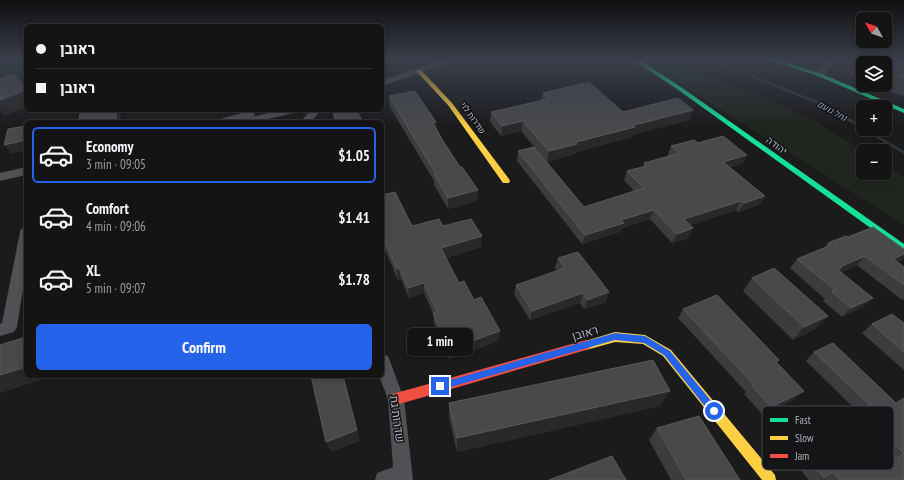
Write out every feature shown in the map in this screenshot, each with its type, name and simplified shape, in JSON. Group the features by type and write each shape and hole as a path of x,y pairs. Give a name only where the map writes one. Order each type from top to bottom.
{"street":[{"name":"שדרות לוי","path":"430,82 450,104 506,181"},
{"name":"יהודה","path":"670,82 904,249"},
{"path":"837,82 904,111"},
{"path":"227,120 255,112"},
{"path":"251,120 286,112"},
{"path":"291,112 301,120"},
{"path":"306,120 314,112"},
{"path":"0,177 24,171"},
{"path":"0,330 9,327 24,243"},
{"name":"ראובן","path":"396,399 615,337 645,340 667,353 770,480"},
{"name":"שדרות גת","path":"384,366 396,399 404,476"},
{"path":"384,480 404,476"}],"shaded area":[{"path":"678,82 728,82 813,120 856,147 856,180 892,180 892,169 904,177 904,225"}],"building":[{"path":"0,82 21,82 24,85 24,91 0,100"},
{"path":"589,82 623,112 678,98 693,110 634,125 635,127 576,142 577,144 549,151 523,121 502,126 491,112 549,99 543,93"},
{"path":"415,91 436,122 433,123 443,141 460,167 462,167 478,190 448,198 434,174 436,174 389,96"},
{"path":"90,112 116,112 116,120 79,120 80,114"},
{"path":"342,112 357,112 362,120 336,120 333,114"},
{"path":"24,126 24,140 4,145 8,129"},
{"path":"723,136 747,155 723,162 765,196 744,203 741,201 684,219 693,228 677,234 654,210 621,220 624,223 585,235 518,151 534,147 584,207 644,188 627,171 646,166 644,163 680,153 671,146 694,140 698,143"},
{"path":"395,192 412,226 439,219 443,226 471,219 482,236 441,248 459,283 464,281 474,300 481,297 500,331 449,349 433,313 437,312 424,283 408,288 399,268 397,269 384,240 384,195"},
{"path":"873,227 904,249 904,254 893,259 904,267 904,285 865,256 840,267 841,268 838,270 873,298 851,308 832,292 835,290 797,259 831,245 828,243"},
{"path":"578,252 609,292 587,300 583,293 532,311 516,285 565,268 558,258"},
{"path":"774,268 828,316 804,327 752,278"},
{"path":"717,295 779,360 776,362 804,391 773,406 770,406 752,386 754,385 683,309"},
{"path":"892,314 904,323 904,352 872,324"},
{"path":"24,338 24,368 0,375 0,345"},
{"path":"833,343 896,403 904,398 904,454 894,444 894,406 871,406 814,352"},
{"path":"653,360 670,391 457,438 449,403"},
{"path":"311,378 344,378 357,430 326,442"},
{"path":"699,416 740,480 686,480 657,428"},
{"path":"904,454 904,480 840,480 833,472 824,477 818,470 894,470 894,460"},
{"path":"612,456 626,480 549,480"}],"waterway":[{"name":"נחל נועם","path":"767,82 824,105 856,124"},
{"name":"נחל נועם","path":"876,136 904,153"}],"traffic: fast":[{"path":"670,82 904,249"},
{"path":"837,82 904,111"}],"traffic: slow":[{"path":"430,82 450,104 506,181"},
{"path":"586,345 615,337 645,340 667,353 770,480"}],"traffic: jam":[{"path":"396,399 586,345"}],"route":[{"path":"440,386 615,337 645,340 667,353 714,411"}]}
